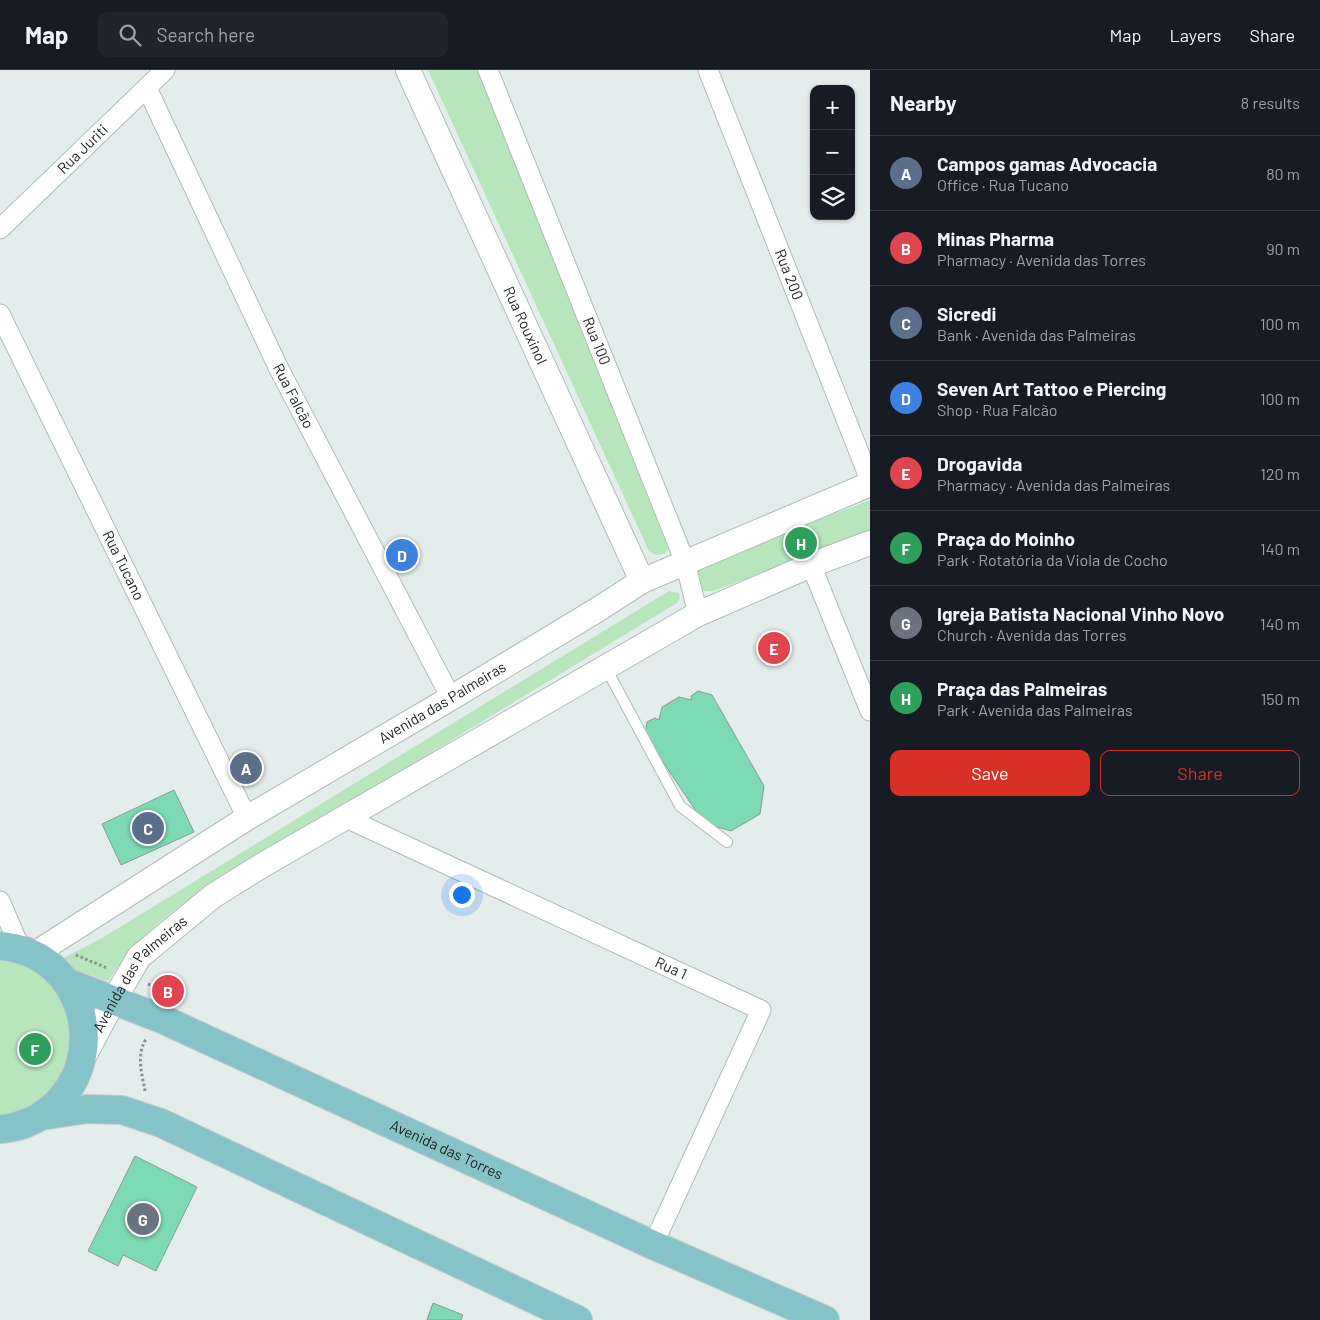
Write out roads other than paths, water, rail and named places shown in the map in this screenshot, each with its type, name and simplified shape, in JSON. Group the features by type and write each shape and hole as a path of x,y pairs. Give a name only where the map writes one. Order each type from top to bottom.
{"main road":[{"path":"18,950 51,967 66,982 80,1006 85,1033 82,1060 74,1082 59,1101 35,1119"},
{"name":"Avenida das Torres","path":"66,982 162,1019 653,1245 825,1320"},
{"path":"0,1129 86,1108 122,1110 161,1123 578,1320"}],"street":[{"name":"Rua Juriti","path":"0,229 166,70"},
{"name":"Rua Rouxinol","path":"408,70 642,580"},
{"name":"Rua 100","path":"488,70 685,562 698,614"},
{"name":"Rua 200","path":"708,70 870,480"},
{"name":"Rua Falcão","path":"147,88 278,367 451,698"},
{"name":"Rua Tucano","path":"0,314 247,818"},
{"name":"Avenida das Palmeiras","path":"18,950 451,698 589,615 642,580 870,484"},
{"name":"Avenida das Palmeiras","path":"82,1060 114,1000 140,957 213,896 261,866 698,614 811,565 870,543"},
{"path":"811,565 870,711"},
{"name":"Rua 1","path":"346,818 761,1010 653,1245"},
{"path":"0,901 18,950"},
{"path":"0,1144 35,1119"}],"lane":[{"path":"606,668 680,806 727,842"}],"place":[{"name":"Praça das Palmeiras","path":"801,543"},
{"name":"Seven Art Tattoo e Piercing","path":"402,555"},
{"name":"Drogavida","path":"774,648"},
{"name":"Campos gamas Advocacia","path":"246,768"},
{"name":"Sicredi","path":"148,828"},
{"name":"Minas Pharma","path":"168,991"},
{"name":"Praça do Moinho","path":"35,1049"},
{"name":"Igreja Batista Nacional Vinho Novo","path":"143,1219"}]}
